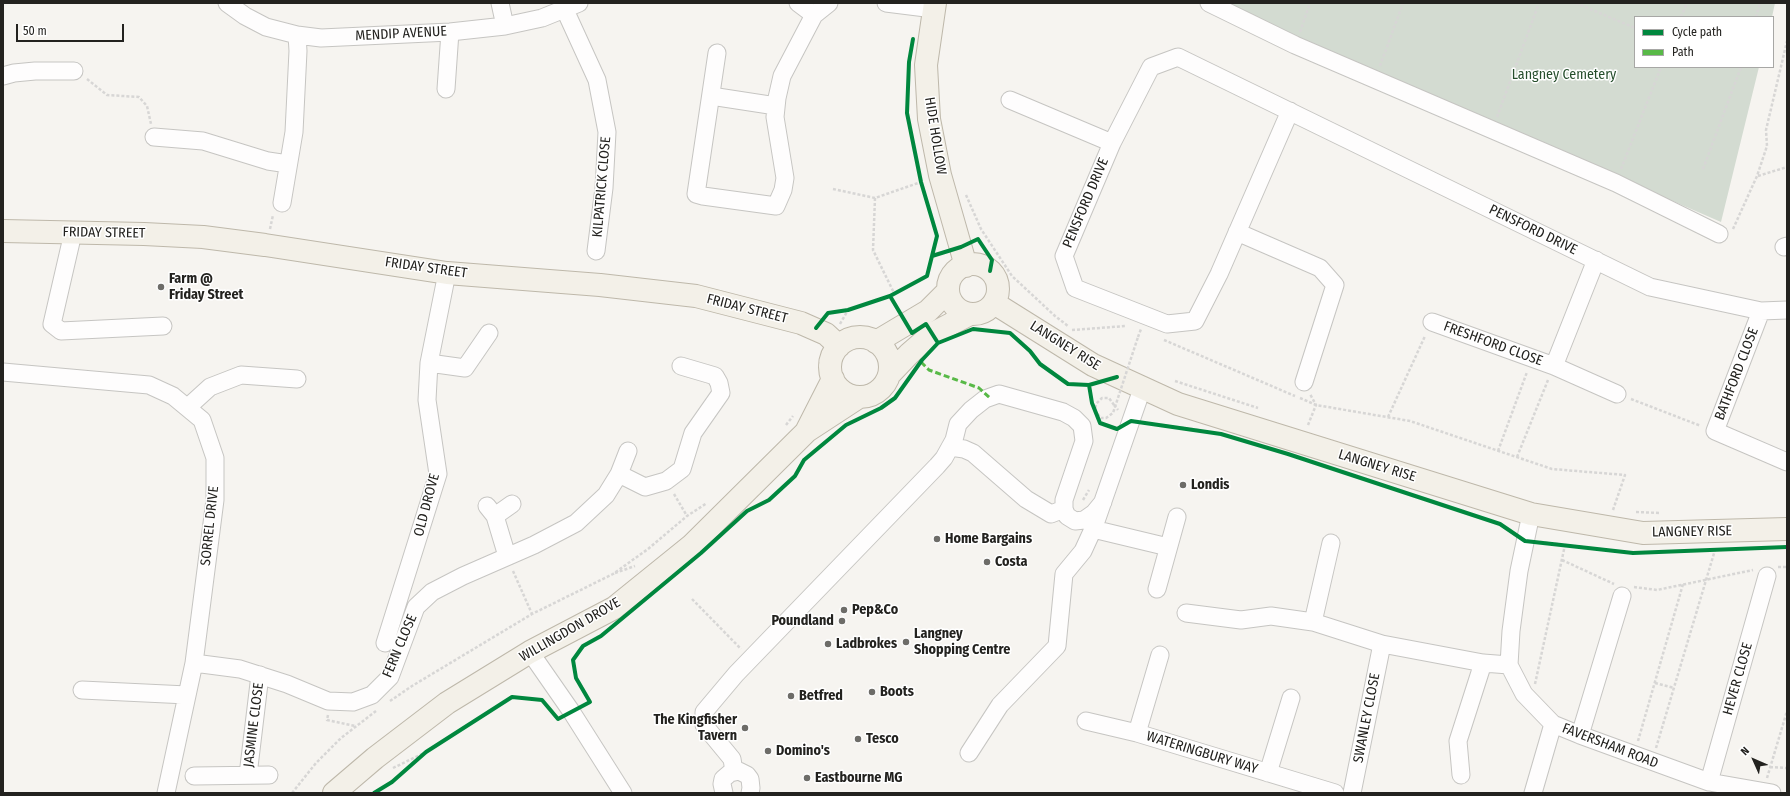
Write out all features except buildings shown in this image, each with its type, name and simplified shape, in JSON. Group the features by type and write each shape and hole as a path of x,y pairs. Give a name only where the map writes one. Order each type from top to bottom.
{"main road":[{"name":"HIDE HOLLOW","path":"935,6 926,66 929,120 940,175 966,266"},
{"name":"FRIDAY STREET","path":"3,231 159,235 203,238 265,245 447,273 600,285 696,296 816,328 835,343"},
{"path":"889,375 909,354 932,334 970,314 983,312 994,303 997,295 995,278 990,271 979,266 966,266 958,269 952,275 949,283 948,291 950,299 962,312 970,314"},
{"path":"876,342 907,325 928,311 948,291"},
{"name":"LANGNEY RISE","path":"994,303 1093,366 1124,367 1142,389 1178,404 1531,514 1643,533 1787,529"},
{"path":"857,338 869,339 876,342 883,348 888,356 890,366 889,375 885,384 878,391 869,396 851,396 843,392 826,376 831,370 835,343 845,342 857,338"},
{"name":"WILLINGDON DROVE","path":"334,793 375,758 447,703 530,652 614,608 692,545 801,422 826,376"},
{"name":"WILLINGDON DROVE","path":"801,422 859,397"}],"street":[{"name":"MENDIP AVENUE","path":"226,3 245,16 266,27 297,35 321,38 450,32 505,26 542,18 572,6"},
{"path":"500,3 505,26"},
{"path":"798,3 814,15"},
{"path":"717,53 696,194 776,206 783,190 785,178 775,117 782,76 814,15 829,3"},
{"path":"886,3 935,6"},
{"path":"1209,3 1295,45 1616,183 1719,234"},
{"name":"KILPATRICK CLOSE","path":"572,6 597,80 607,132 604,184 596,251"},
{"path":"446,89 450,32"},
{"path":"282,203 294,132 298,51 297,35"},
{"name":"PENSFORD DRIVE","path":"1290,111 1238,232 1195,321 1167,324 1075,288 1064,256 1112,143 1151,67 1178,57 1290,111 1596,260 1650,287 1761,311 1787,310"},
{"path":"3,76 14,73 35,71 74,71"},
{"path":"711,96 776,106"},
{"path":"1010,100 1112,143"},
{"path":"154,137 203,141 268,161 288,164"},
{"path":"1238,232 1320,268 1334,285 1304,382"},
{"path":"73,233 52,324 61,331 163,326"},
{"name":"FRESHFORD CLOSE","path":"1554,366 1596,260"},
{"name":"OLD DROVE","path":"385,643 438,474 427,400 429,363 447,273"},
{"name":"BATHFORD CLOSE","path":"1761,311 1715,431 1787,462"},
{"name":"FRESHFORD CLOSE","path":"1432,322 1554,366 1617,394"},
{"path":"429,363 465,368 489,332"},
{"path":"619,474 646,487 666,481 682,469 692,433 721,393 719,383 715,376 681,366"},
{"name":"SORREL DRIVE","path":"3,372 149,385 173,396 202,420 214,458 215,500 194,663 166,793"},
{"path":"188,407 210,386 240,375 297,379"},
{"path":"969,753 1000,705 1056,646 1064,574 1083,551 1093,529 1142,389"},
{"path":"734,771 732,759 704,725 704,712 736,674 937,466 954,440 958,424 962,418 985,399 999,394 1063,412 1074,418 1082,426 1084,442 1064,500 1064,509 1067,516 1075,521 1084,520 1094,513 1103,502"},
{"path":"950,447 964,449 973,453 1026,499 1051,514 1064,509"},
{"name":"FERN CLOSE","path":"194,663 240,669 328,701 353,702 372,696 390,677 416,607 432,592 507,556 534,545 576,523 606,495 619,474 628,451"},
{"path":"507,556 491,511 512,504"},
{"path":"1186,613 1241,620 1271,616 1313,622 1382,644 1483,663 1509,665 1511,631 1518,578 1531,514"},
{"path":"1157,589 1177,517"},
{"path":"1093,529 1168,547"},
{"path":"1313,622 1331,543"},
{"name":"HEVER CLOSE","path":"1709,782 1767,570"},
{"path":"1580,735 1624,589"},
{"name":"SWANLEY CLOSE","path":"1352,793 1382,644"},
{"path":"530,652 571,711 623,793"},
{"name":"WATERINGBURY WAY","path":"1136,733 1160,655"},
{"path":"1461,775 1458,741 1483,663"},
{"name":"FAVERSHAM ROAD","path":"1509,665 1524,694 1553,724 1709,782 1767,792"},
{"name":"JASMINE CLOSE","path":"248,775 260,675"},
{"path":"82,690 187,696"},
{"name":"WATERINGBURY WAY","path":"1268,774 1291,698"},
{"name":"WATERINGBURY WAY","path":"1086,721 1136,733 1335,793"},
{"path":"1533,793 1553,724"},
{"path":"724,793 722,784 723,780 734,771 743,773 750,779 750,793"},
{"name":"JASMINE CLOSE","path":"194,776 269,775"}],"path":[{"path":"1295,45 1310,3"},
{"path":"1375,79 1403,3"},
{"path":"1491,130 1539,3"},
{"path":"1577,3 1634,28"},
{"path":"1681,16 1687,3"},
{"path":"1756,16 1760,3"},
{"path":"1719,234 1730,234 1757,176 1767,146 1766,130 1787,41"},
{"path":"1616,183 1661,68"},
{"path":"1703,169 1741,68"},
{"path":"74,71 95,84 107,95 139,97 143,100 147,106 154,137"},
{"path":"1757,176 1787,167"},
{"path":"919,175 923,189"},
{"path":"833,190 874,198 921,182"},
{"path":"963,189 981,229 1012,276 1055,316 1079,334"},
{"path":"874,198 873,250 894,293"},
{"path":"265,245 274,211 282,203"},
{"path":"890,296 901,290"},
{"path":"841,311 855,308"},
{"path":"826,376 821,359 835,343 848,310"},
{"path":"1388,417 1432,322"},
{"path":"1072,330 1125,325 1130,327"},
{"path":"1135,328 1148,333"},
{"path":"1114,405 1109,398 1102,398 1096,404 1094,411 1101,418 1106,418 1113,413 1138,337"},
{"path":"1162,340 1316,405 1410,421 1552,469 1625,475 1613,511"},
{"path":"1498,451 1533,359"},
{"path":"1517,457 1554,366"},
{"path":"1082,384 1089,385 1124,367"},
{"path":"1173,381 1261,409"},
{"path":"1304,382 1316,405 1308,425"},
{"path":"1617,394 1715,431"},
{"path":"785,426 801,422"},
{"path":"1303,423 1315,427"},
{"path":"666,481 687,516"},
{"path":"613,574 648,549 687,516 708,502"},
{"path":"1605,510 1621,512"},
{"path":"1629,512 1668,513"},
{"path":"1532,702 1565,545"},
{"path":"1652,762 1715,550"},
{"path":"507,556 532,614"},
{"path":"1562,560 1624,589 1657,590 1683,584 1787,567"},
{"path":"386,704 412,686 532,614 613,574 634,567 639,563"},
{"path":"1634,755 1683,584"},
{"path":"692,599 744,652"},
{"path":"1655,682 1674,688"},
{"path":"391,769 426,752 512,697 542,700 548,706"},
{"path":"292,793 316,763 341,738 380,708"},
{"path":"1767,792 1770,767 1787,711"},
{"path":"1770,767 1787,768"}],"green space":[{"name":"Langney Cemetery","path":"1222,3 1775,3 1772,16 1634,16 1634,68 1759,68 1721,222 1251,18"}],"marked path":[{"path":"921,362 929,370 979,388 990,398"}],"cycle path":[{"path":"816,328 828,313 848,310 890,296 927,276 937,236 921,182 907,113 909,62 913,39"},
{"path":"932,256 961,247 978,239 992,260 990,271"},
{"path":"890,296 912,333 926,324 938,343"},
{"path":"374,793 392,782 426,752 512,697 542,700 558,719 590,702 576,678 573,660 583,646 601,636 701,553 747,511 769,500 795,476 804,460 846,425 881,408 895,398 922,360 938,343 973,329 1010,333 1030,351 1040,364 1068,384 1089,385 1117,377"},
{"path":"1089,385 1092,403 1100,423 1117,429 1131,421 1221,434 1288,454 1500,524 1525,541 1633,553 1787,547"}],"place":[{"name":"Farm @ Friday Street","path":"161,287"},
{"name":"Londis","path":"1183,485"},
{"name":"Home Bargains","path":"937,539"},
{"name":"Costa","path":"987,562"},
{"name":"Pep&Co","path":"844,610"},
{"name":"Poundland","path":"842,621"},
{"name":"Langney Shopping Centre","path":"906,642"},
{"name":"Ladbrokes","path":"828,644"},
{"name":"Boots","path":"872,692"},
{"name":"Betfred","path":"791,696"},
{"name":"The Kingfisher Tavern","path":"745,728"},
{"name":"Tesco","path":"858,739"},
{"name":"Domino's","path":"768,751"},
{"name":"Eastbourne MG","path":"807,778"}]}
